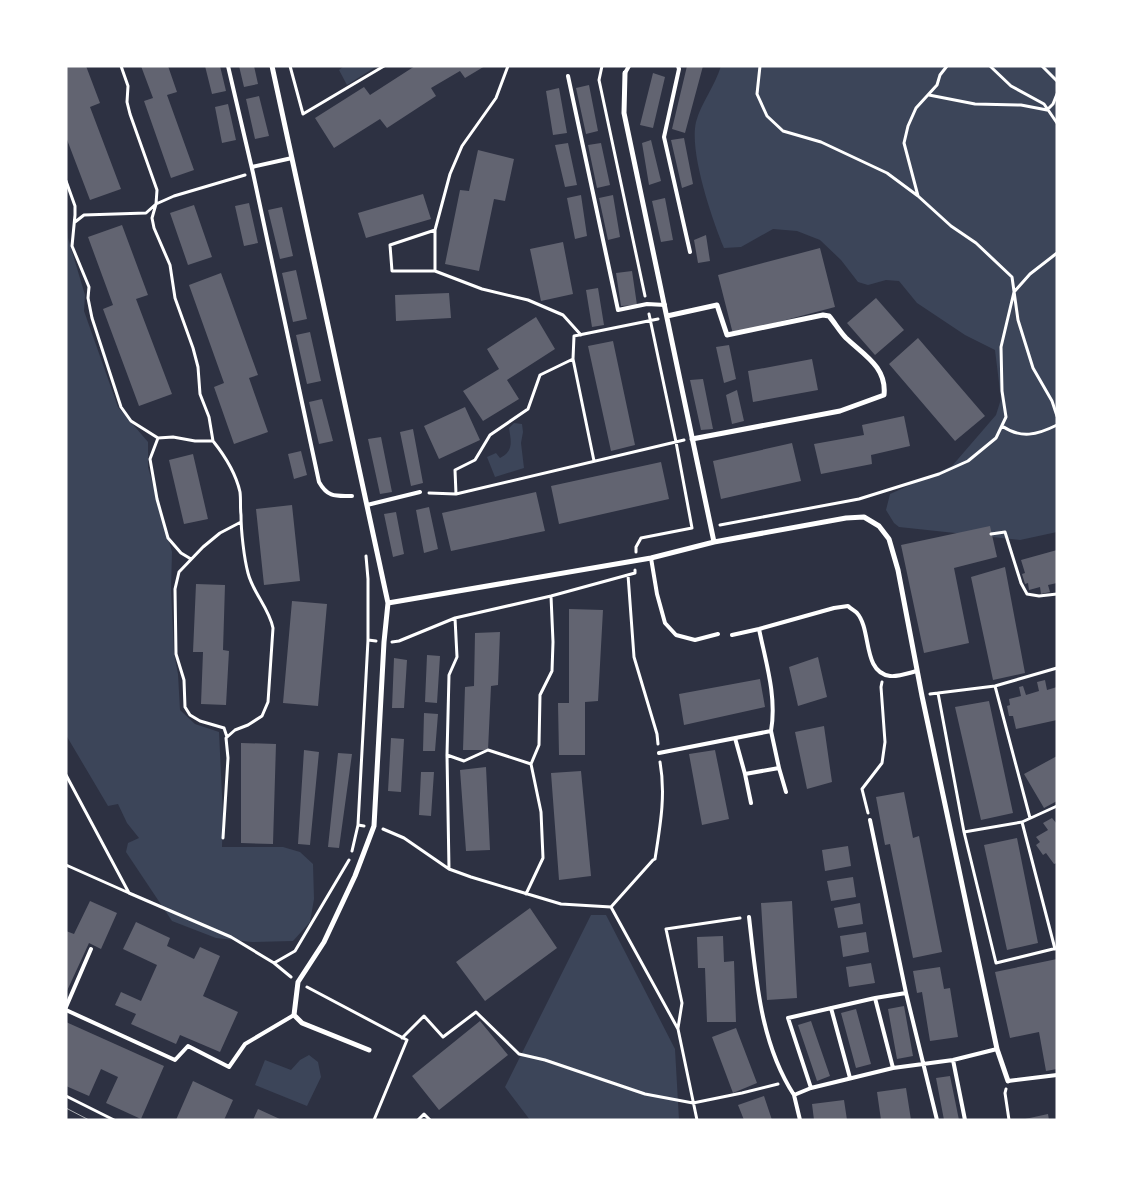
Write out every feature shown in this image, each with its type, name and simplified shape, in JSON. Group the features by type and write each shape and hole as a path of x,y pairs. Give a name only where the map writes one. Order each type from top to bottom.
{"street":[{"path":"272,66 388,604 384,642 374,826 355,876 324,942 298,982 294,1015 302,1023 369,1050"},
{"path":"625,73 624,113 714,542"},
{"path":"667,316 717,305 727,335 823,315 829,316 845,336 870,359 880,372 885,384 884,395 840,411 692,439"},
{"path":"388,604 636,561 714,542 846,518 864,517 879,526 889,539 898,570 922,696 997,1049 1008,1081"}],"lane":[{"path":"228,66 252,167 319,482 324,490 333,496 352,496"},
{"path":"625,73 629,66"},
{"path":"678,66 679,69 664,137 690,252"},
{"path":"568,76 618,310 647,304 665,305"},
{"path":"252,167 292,158"},
{"path":"367,505 420,492"},
{"path":"651,558 664,623 676,636 695,640 718,634"},
{"path":"732,635 848,606 858,614 864,628 873,663 885,675 892,677 917,671"},
{"path":"759,629 772,693 774,713 771,731 786,792"},
{"path":"659,753 771,731"},
{"path":"735,738 751,803"},
{"path":"745,774 779,768"},
{"path":"870,820 906,993 937,1120"},
{"path":"749,917 764,1024 785,1082 794,1095 800,1120"},
{"path":"91,949 66,1009 175,1060 188,1046 229,1067 245,1044 294,1015"},
{"path":"811,1088 788,1018 875,998 906,993"},
{"path":"875,998 893,1068"},
{"path":"831,1008 850,1078"},
{"path":"794,1095 811,1088 893,1068 953,1060 997,1049"},
{"path":"953,1060 965,1120"},
{"path":"1008,1081 1057,1075"}],"path":[{"path":"120,66 128,86 127,102 130,114 157,190 152,218 154,228 170,266 175,298 193,348 198,367 200,394 209,417 213,441 229,465 240,492 241,522 247,570 252,585 271,616 273,628 268,702 262,716 248,726 235,730 227,737"},
{"path":"290,66 303,114 384,66"},
{"path":"435,271 435,230 450,174 462,146 496,98 508,66"},
{"path":"602,66 599,80 676,442 692,528"},
{"path":"760,66 757,94 767,116 783,131 821,142 887,174 918,196 950,226 976,243 1012,277 1018,320 1033,368 1052,401 1057,416"},
{"path":"918,196 904,143 916,108 937,86 940,75 947,66"},
{"path":"990,66 1011,86 1044,104 1057,124"},
{"path":"1042,66 1057,81"},
{"path":"1048,110 1057,94"},
{"path":"929,95 975,104 1021,105 1048,110"},
{"path":"74,223 84,214 146,213 156,204 174,196 253,173"},
{"path":"66,181 75,206 72,246 89,288 88,298 92,318 121,407 131,421 158,438 173,436 195,441 213,441"},
{"path":"435,230 390,245 392,271 435,271 482,288 537,304 563,315 581,335"},
{"path":"368,640 399,642 455,618 551,596 635,573 636,547 641,538 859,499 940,474 968,461 996,438 1006,417 1002,391 1001,346 1014,292 1019,284 1030,274 1057,253"},
{"path":"594,461 573,359 574,336 667,316"},
{"path":"456,494 455,470 475,460 490,435 528,409 540,375 573,359"},
{"path":"1002,426 1012,433 1026,436 1057,425"},
{"path":"158,438 150,459 157,499 168,538 181,553 191,559"},
{"path":"420,492 456,494 692,439"},
{"path":"223,838 228,758 227,737 224,728 200,721 190,715 185,706 184,680 176,654 175,589 179,572 191,559 220,533 241,522"},
{"path":"991,534 1005,532 1027,594 1038,596 1057,594"},
{"path":"274,963 295,951 351,856 358,825 368,640 366,555"},
{"path":"611,907 655,859 664,783 657,734 634,657 628,575"},
{"path":"526,894 543,858 540,812 531,764 539,745 540,695 552,671 551,596"},
{"path":"449,869 447,755 449,675 457,657 455,618"},
{"path":"922,696 995,686 1057,668"},
{"path":"870,820 862,789 882,763 885,742 881,687 885,675"},
{"path":"995,686 1030,818"},
{"path":"938,693 964,832 996,963 1056,948 1022,822"},
{"path":"447,755 464,761 488,750 531,764"},
{"path":"66,775 129,894"},
{"path":"964,832 1022,822 1057,806"},
{"path":"358,825 374,826 404,838 449,869 526,894 560,904 611,907"},
{"path":"66,865 231,937 274,963 318,995 407,1040 374,1120"},
{"path":"611,907 678,1029 697,1120"},
{"path":"678,1029 682,1003 666,929 749,917"},
{"path":"402,1038 424,1016 443,1037 476,1012 518,1054 545,1060 645,1094 693,1103 785,1082"},
{"path":"1008,1081 1005,1093 1009,1120"},
{"path":"66,1096 114,1120"},
{"path":"418,1120 424,1114 430,1120"}],"shaded area":[{"path":"344,66 377,66 347,85 339,70"},
{"path":"721,66 1057,66 1057,532 1020,540 899,527 894,523 886,510 890,494 952,466 996,415 1001,399 995,350 965,335 917,303 899,281 886,280 868,285 858,282 841,260 820,240 797,231 773,229 741,247 724,248 703,185 695,135 698,115"},
{"path":"66,218 68,238 85,295 84,311 118,407 148,442 148,467 172,552 171,590 174,653 178,674 180,710 195,724 219,732 223,816 222,847 283,847 300,852 313,864 314,899 310,922 293,941 252,942 216,938 172,921 126,852 128,843 139,838 127,823 118,804 108,806 66,735"},
{"path":"514,423 522,424 521,443 524,468 495,477 487,457 496,453 500,458 508,452 510,449 509,428"},
{"path":"591,915 606,915 675,1049 679,1120 530,1120 505,1087"},
{"path":"309,1055 318,1062 321,1077 307,1106 255,1085 265,1060 291,1070 300,1060"}],"building":[{"path":"66,66 86,66 100,103 90,107 121,189 90,200 66,137"},
{"path":"141,66 168,66 177,92 167,95 194,170 171,178 144,101 153,98"},
{"path":"205,66 220,66 226,91 212,94"},
{"path":"239,66 254,66 258,84 244,87"},
{"path":"415,66 485,66 465,78 460,71 431,88 436,96 387,128 380,119 334,148 315,118 364,87 370,95"},
{"path":"687,66 703,66 685,133 672,129"},
{"path":"653,73 665,77 653,128 640,125"},
{"path":"589,85 598,131 586,134 576,88"},
{"path":"559,88 567,133 553,135 546,91"},
{"path":"259,96 269,136 255,139 246,99"},
{"path":"228,104 236,140 222,143 215,107"},
{"path":"684,138 693,184 682,188 671,140"},
{"path":"651,140 661,181 649,185 642,143"},
{"path":"568,143 577,185 565,187 555,145"},
{"path":"601,143 610,185 597,188 588,145"},
{"path":"478,150 514,159 505,201 494,199 479,271 445,264 460,190 469,191"},
{"path":"423,194 431,219 366,238 358,213"},
{"path":"581,195 587,236 575,239 567,198"},
{"path":"613,195 620,237 608,240 599,198"},
{"path":"665,198 673,240 661,242 652,201"},
{"path":"249,203 258,243 244,246 235,206"},
{"path":"194,205 212,257 188,265 170,213"},
{"path":"282,207 293,256 280,259 268,210"},
{"path":"122,225 148,295 136,299 172,394 139,406 103,309 113,305 88,237"},
{"path":"706,235 710,261 698,263 694,240"},
{"path":"563,242 573,294 541,301 530,249"},
{"path":"820,248 835,307 733,334 718,275"},
{"path":"296,270 307,319 293,322 282,273"},
{"path":"632,271 637,305 621,306 616,273"},
{"path":"221,273 258,375 249,378 268,432 234,444 214,387 224,383 189,285"},
{"path":"598,288 604,325 592,327 586,290"},
{"path":"449,293 451,318 396,321 395,295"},
{"path":"876,298 904,330 875,355 847,323"},
{"path":"536,317 555,349 507,380 519,399 483,421 463,391 499,369 487,349"},
{"path":"310,332 321,381 307,384 296,335"},
{"path":"918,338 985,416 955,441 889,364"},
{"path":"613,341 635,445 611,451 588,346"},
{"path":"729,345 736,379 724,383 716,347"},
{"path":"812,359 818,390 753,402 748,371"},
{"path":"703,379 713,429 701,430 690,380"},
{"path":"737,390 744,421 732,424 726,395"},
{"path":"322,399 333,441 319,444 309,402"},
{"path":"465,407 480,440 439,459 424,426"},
{"path":"904,416 910,446 871,455 872,464 821,474 814,444 864,435 862,425"},
{"path":"413,429 423,483 411,486 400,432"},
{"path":"381,437 392,492 380,494 368,439"},
{"path":"792,443 801,481 721,499 713,461"},
{"path":"301,451 307,475 294,479 288,454"},
{"path":"193,454 208,519 184,524 169,460"},
{"path":"661,462 669,499 559,524 551,486"},
{"path":"536,492 545,531 451,551 442,513"},
{"path":"292,505 300,581 264,585 256,509"},
{"path":"429,507 438,549 424,553 416,510"},
{"path":"396,512 404,554 393,557 384,514"},
{"path":"990,526 997,557 954,568 969,643 924,653 901,545"},
{"path":"1057,550 1057,583 1048,585 1050,592 1041,594 1040,587 1029,590 1028,583 1025,584 1022,574 1025,573 1021,560"},
{"path":"1005,567 1025,673 993,680 971,577"},
{"path":"196,584 225,585 223,650 229,651 226,705 201,704 203,652 193,652"},
{"path":"292,601 327,604 318,706 283,703"},
{"path":"569,609 603,610 598,701 585,702 585,755 559,755 558,703 569,703"},
{"path":"500,632 498,685 491,686 488,750 463,750 465,687 474,686 475,633"},
{"path":"427,655 440,656 437,703 425,702"},
{"path":"818,657 827,697 798,706 789,667"},
{"path":"394,658 407,660 404,708 392,708"},
{"path":"760,679 765,707 684,725 679,694"},
{"path":"1045,680 1047,690 1057,687 1057,720 1016,729 1013,716 1009,716 1007,706 1010,705 1009,699 1021,696 1019,687 1023,686 1026,695 1039,691 1037,682"},
{"path":"989,701 1013,813 981,820 955,707"},
{"path":"424,713 438,714 435,751 423,751"},
{"path":"824,726 832,782 807,789 795,732"},
{"path":"391,738 404,739 401,792 388,791"},
{"path":"241,743 276,744 273,844 241,843"},
{"path":"304,750 319,752 310,845 298,844"},
{"path":"715,750 729,819 702,825 689,754"},
{"path":"338,753 352,754 339,848 328,847"},
{"path":"1057,756 1057,801 1044,808 1024,774"},
{"path":"486,767 490,850 466,851 460,770"},
{"path":"581,771 591,876 559,880 551,773"},
{"path":"421,772 434,772 431,816 419,815"},
{"path":"904,792 913,838 919,836 942,952 913,958 890,844 885,845 876,797"},
{"path":"1052,818 1057,824 1057,863 1054,864 1046,853 1043,855 1036,845 1040,842 1036,837 1048,830 1043,823"},
{"path":"1017,838 1038,943 1007,950 984,845"},
{"path":"848,846 851,866 825,871 822,850"},
{"path":"853,877 856,897 831,901 827,881"},
{"path":"90,901 117,913 101,949 89,943 66,993 66,931 74,934"},
{"path":"792,901 797,998 767,1000 761,903"},
{"path":"860,903 863,924 838,928 834,908"},
{"path":"530,908 557,948 485,1001 456,962"},
{"path":"136,922 170,938 167,946 194,959 200,947 220,956 203,996 238,1012 220,1052 180,1035 176,1044 131,1024 136,1014 115,1005 121,992 141,1001 157,965 123,949"},
{"path":"866,932 869,952 843,957 840,936"},
{"path":"723,936 724,962 734,961 736,1022 707,1022 705,968 698,968 697,937"},
{"path":"1057,959 1057,1069 1046,1071 1039,1032 1010,1038 995,972"},
{"path":"871,963 875,983 849,987 846,967"},
{"path":"940,967 944,989 950,988 958,1037 930,1041 922,992 917,993 913,971"},
{"path":"904,1006 913,1056 897,1059 888,1009"},
{"path":"856,1009 871,1064 856,1068 841,1013"},
{"path":"480,1021 508,1055 439,1110 412,1076"},
{"path":"811,1021 830,1076 817,1081 798,1025"},
{"path":"66,1022 164,1066 141,1119 106,1103 118,1077 101,1069 89,1096 66,1086"},
{"path":"736,1028 757,1083 733,1093 712,1037"},
{"path":"950,1076 959,1120 944,1120 936,1078"},
{"path":"193,1081 233,1100 224,1120 176,1120"},
{"path":"906,1088 911,1120 881,1120 877,1092"},
{"path":"764,1096 772,1120 744,1120 738,1105"},
{"path":"844,1100 847,1120 814,1120 812,1104"},
{"path":"258,1109 282,1120 253,1120"},
{"path":"1048,1114 1049,1120 1025,1120 1025,1119"}],"tram line":[{"path":"66,1108 89,1120"}]}
